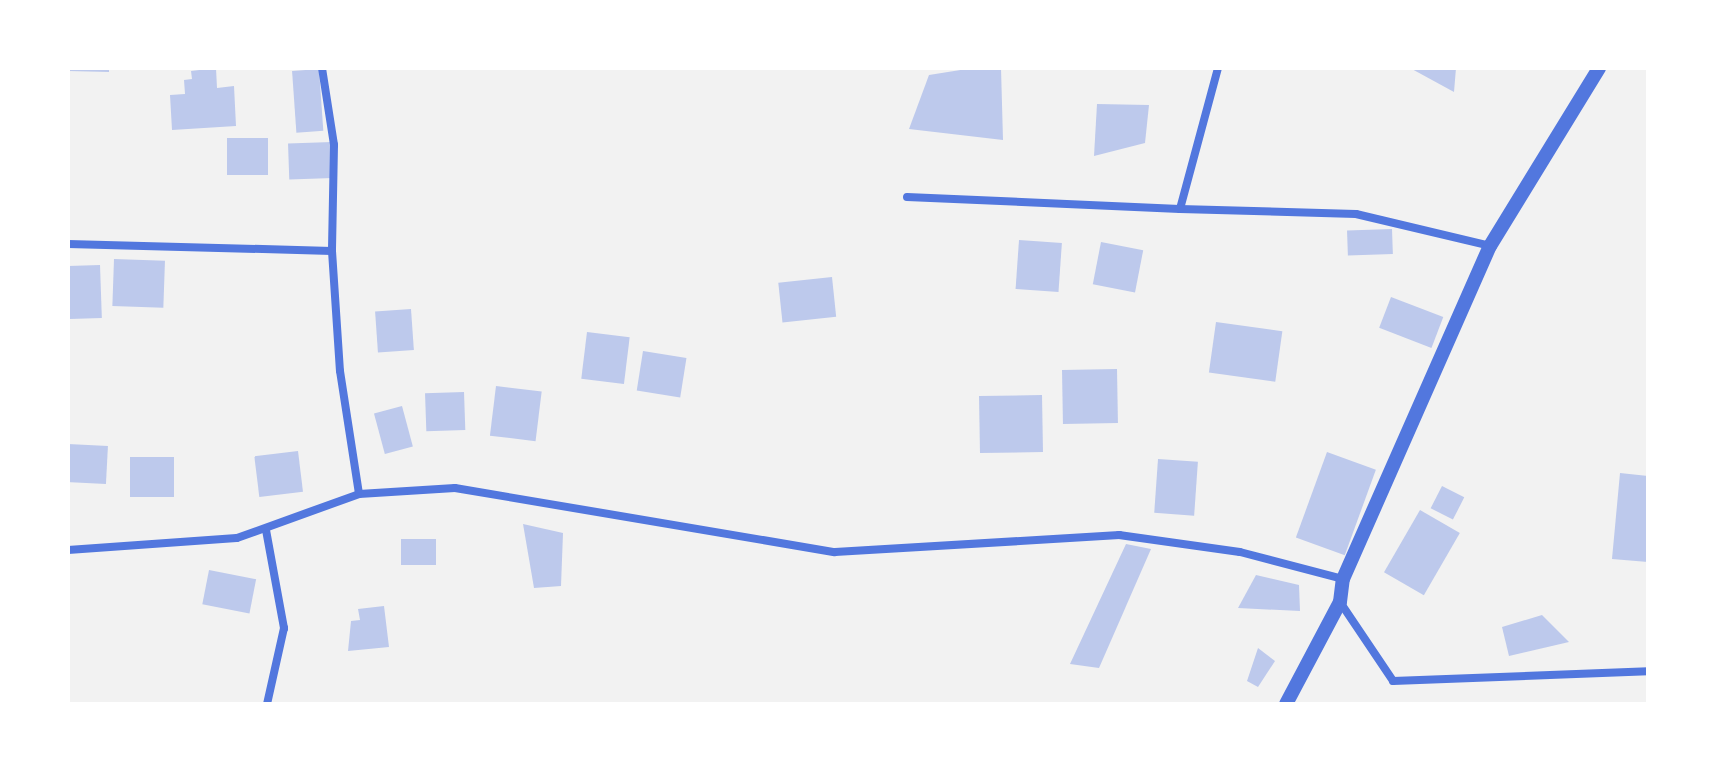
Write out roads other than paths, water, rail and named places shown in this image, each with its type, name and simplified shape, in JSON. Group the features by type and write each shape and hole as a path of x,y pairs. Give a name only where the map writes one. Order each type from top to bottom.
{"street":[{"path":"322,68 334,145 332,251 340,371 359,494"},
{"path":"1180,209 1218,68"},
{"path":"1286,704 1340,602 1343,579 1490,246 1599,68"},
{"path":"907,197 1356,214 1490,246"},
{"path":"68,244 332,251"},
{"path":"68,550 161,546 266,530 359,494 455,488 835,552 1119,535 1240,552 1343,579"},
{"path":"266,530 284,628 267,704"},
{"path":"1340,602 1393,681 1648,671"}]}
